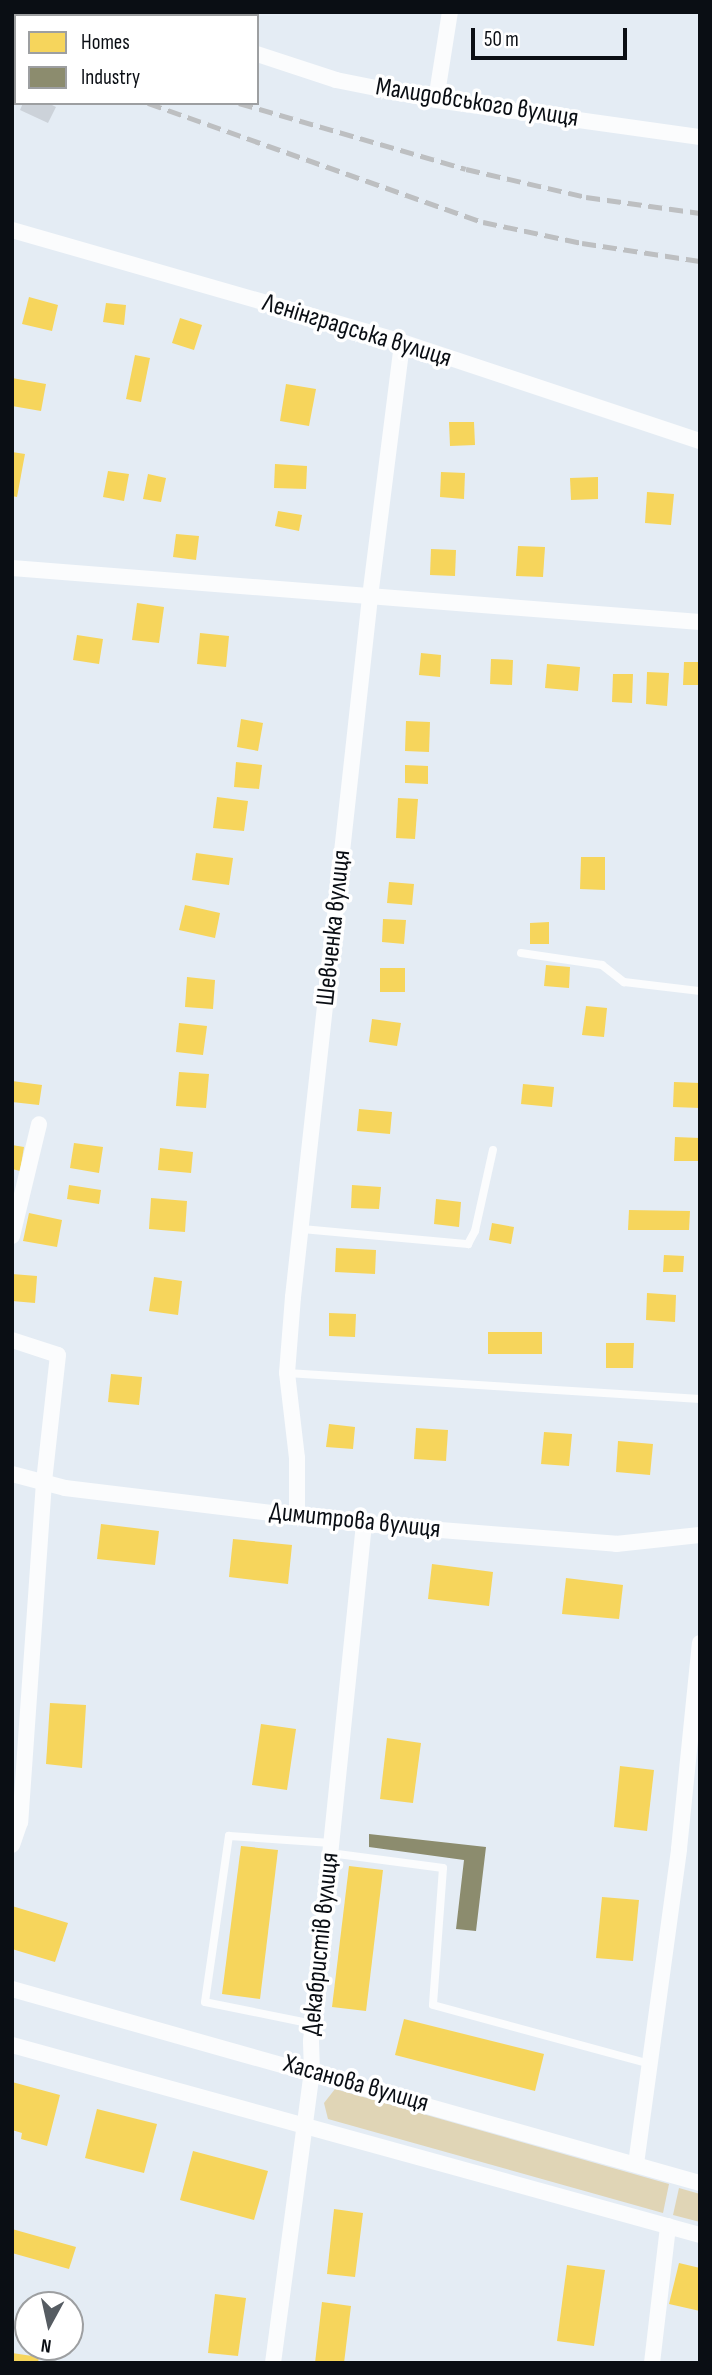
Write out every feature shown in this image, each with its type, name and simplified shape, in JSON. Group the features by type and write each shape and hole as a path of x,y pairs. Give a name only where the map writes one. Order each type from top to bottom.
{"street":[{"path":"436,100 450,12"},
{"name":"Малидовського вулиця","path":"259,55 336,80 436,100 700,137"},
{"name":"Ленінградська вулиця","path":"12,230 402,342 700,441"},
{"name":"Шевченка вулиця","path":"297,1515 297,1458 288,1373 370,597 402,342"},
{"path":"12,568 700,622"},
{"path":"12,1236 39,1124"},
{"path":"12,1340 58,1355 44,1482 20,1822 12,1845"},
{"name":"Димитрова вулиця","path":"12,1475 65,1488 364,1524 616,1544 700,1535"},
{"name":"Декабристів вулиця","path":"272,2363 312,2071 313,2024 364,1524"},
{"path":"636,2164 680,1849 700,1643"},
{"name":"Хасанова вулиця","path":"12,1989 312,2071 700,2183"},
{"name":"Хасанова вулиця","path":"12,2045 700,2235"},
{"path":"652,2363 668,2226"}],"lane":[{"path":"521,953 602,965 624,982 700,991"},
{"path":"302,1230 468,1244 475,1231 494,1150"},
{"path":"288,1373 700,1399"},
{"path":"313,2024 205,2002 229,1836 330,1848 443,1868 433,2005 650,2064"}],"shaded area":[{"path":"335,2089 669,2184 663,2213 328,2119 324,2103"},
{"path":"679,2188 700,2194 700,2222 673,2215"}],"building: Homes":[{"path":"29,297 58,305 52,331 22,324"},
{"path":"106,303 126,305 124,325 103,322"},
{"path":"180,318 202,325 194,350 172,343"},
{"path":"135,355 150,358 141,402 126,399"},
{"path":"12,378 46,384 41,411 12,406"},
{"path":"286,384 316,389 309,426 280,421"},
{"path":"449,422 474,422 475,445 450,446"},
{"path":"12,452 25,454 17,497 12,496"},
{"path":"275,464 307,466 306,489 274,488"},
{"path":"108,471 129,474 124,501 103,497"},
{"path":"441,472 465,473 464,499 440,497"},
{"path":"148,474 166,478 161,502 143,499"},
{"path":"598,477 598,499 571,500 570,478"},
{"path":"647,492 674,494 671,525 645,523"},
{"path":"278,511 302,515 299,531 275,526"},
{"path":"176,534 199,536 196,560 173,557"},
{"path":"518,546 545,547 543,577 516,576"},
{"path":"431,549 456,550 455,576 430,575"},
{"path":"137,603 164,607 159,643 132,640"},
{"path":"200,633 229,636 226,667 197,664"},
{"path":"77,635 103,639 99,664 73,660"},
{"path":"421,653 441,655 440,677 419,675"},
{"path":"491,659 513,660 512,685 490,684"},
{"path":"684,662 700,662 700,685 683,685"},
{"path":"547,664 580,667 578,691 545,688"},
{"path":"647,672 669,673 667,706 646,704"},
{"path":"613,674 633,674 632,703 612,702"},
{"path":"241,719 263,723 258,751 237,747"},
{"path":"406,721 430,722 429,752 405,751"},
{"path":"236,762 262,765 259,789 234,787"},
{"path":"405,765 428,766 428,784 405,783"},
{"path":"217,797 248,801 244,831 213,828"},
{"path":"398,798 418,799 415,839 396,838"},
{"path":"196,853 233,858 229,885 192,880"},
{"path":"581,857 605,857 605,890 580,889"},
{"path":"389,882 414,884 412,905 387,903"},
{"path":"185,905 220,913 215,938 179,930"},
{"path":"383,919 406,920 404,944 382,942"},
{"path":"549,922 549,944 530,944 530,923"},
{"path":"546,965 570,967 569,988 544,986"},
{"path":"380,968 405,968 405,992 380,992"},
{"path":"187,977 215,980 213,1009 185,1007"},
{"path":"586,1006 607,1008 604,1037 582,1035"},
{"path":"372,1019 401,1023 397,1046 369,1042"},
{"path":"179,1023 207,1026 203,1055 176,1052"},
{"path":"179,1072 209,1074 206,1108 176,1106"},
{"path":"12,1081 42,1085 39,1105 12,1102"},
{"path":"674,1082 700,1083 700,1108 673,1107"},
{"path":"523,1084 554,1087 552,1107 521,1104"},
{"path":"359,1109 392,1112 390,1134 357,1131"},
{"path":"675,1137 700,1138 700,1161 674,1161"},
{"path":"74,1143 103,1147 99,1173 70,1168"},
{"path":"12,1145 24,1147 20,1171 12,1169"},
{"path":"160,1148 193,1152 191,1173 158,1170"},
{"path":"69,1185 101,1190 99,1204 67,1199"},
{"path":"352,1185 381,1187 379,1209 351,1208"},
{"path":"151,1198 187,1201 185,1232 149,1229"},
{"path":"436,1199 461,1202 459,1227 434,1224"},
{"path":"629,1210 690,1211 689,1230 628,1230"},
{"path":"29,1213 62,1220 57,1247 23,1241"},
{"path":"492,1223 514,1227 511,1244 489,1240"},
{"path":"336,1248 376,1250 375,1274 335,1272"},
{"path":"664,1255 684,1256 683,1272 663,1272"},
{"path":"12,1274 37,1276 35,1303 12,1301"},
{"path":"154,1277 182,1281 178,1315 149,1311"},
{"path":"647,1293 676,1295 675,1322 646,1320"},
{"path":"329,1313 356,1314 355,1337 329,1336"},
{"path":"488,1332 542,1332 542,1354 488,1354"},
{"path":"606,1343 634,1343 633,1368 606,1368"},
{"path":"111,1374 142,1377 139,1405 108,1402"},
{"path":"329,1424 355,1427 353,1449 326,1447"},
{"path":"416,1428 448,1430 446,1461 414,1459"},
{"path":"544,1432 572,1434 569,1466 541,1464"},
{"path":"618,1441 653,1444 650,1475 616,1472"},
{"path":"101,1524 159,1531 155,1565 97,1559"},
{"path":"233,1539 292,1545 288,1584 229,1577"},
{"path":"432,1564 493,1572 489,1606 428,1599"},
{"path":"566,1578 623,1585 619,1619 562,1614"},
{"path":"50,1703 86,1705 82,1768 46,1764"},
{"path":"261,1724 296,1729 287,1790 252,1785"},
{"path":"387,1738 421,1743 413,1803 380,1799"},
{"path":"620,1766 654,1770 647,1831 614,1827"},
{"path":"241,1846 278,1850 260,1999 222,1994"},
{"path":"349,1866 383,1870 366,2011 332,2007"},
{"path":"602,1897 639,1900 633,1961 596,1958"},
{"path":"12,1906 68,1923 55,1962 12,1949"},
{"path":"404,2019 544,2054 535,2091 395,2055"},
{"path":"12,2082 60,2095 47,2146 21,2139 22,2133 12,2130"},
{"path":"97,2109 157,2124 144,2173 85,2158"},
{"path":"193,2151 268,2171 254,2220 180,2200"},
{"path":"334,2209 363,2213 355,2277 327,2274"},
{"path":"12,2229 76,2247 69,2269 12,2253"},
{"path":"679,2263 700,2268 700,2311 669,2304"},
{"path":"567,2265 605,2270 594,2346 557,2341"},
{"path":"215,2294 246,2298 238,2356 208,2353"},
{"path":"322,2302 351,2306 344,2363 315,2363"},
{"path":"12,2353 14,2361 38,2361 38,2363 12,2363"}],"building: Industry":[{"path":"369,1834 486,1847 476,1931 456,1929 464,1860 369,1847"}],"building: Other":[{"path":"22,105 56,107 48,123 20,110"}],"railway":[{"path":"154,105 483,222 582,243 700,261"},
{"path":"246,105 466,169 586,197 700,213"}]}
